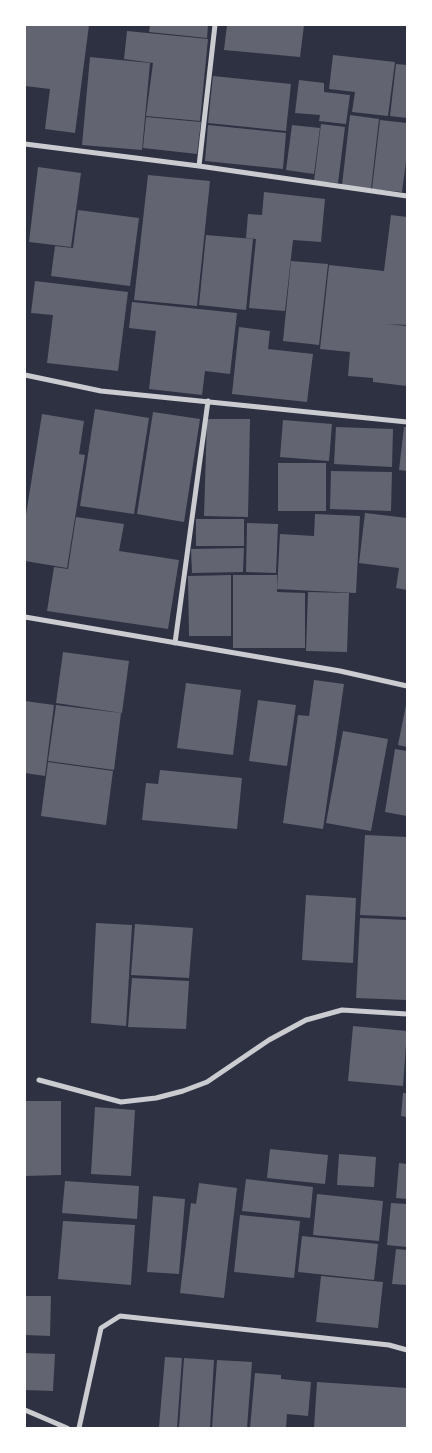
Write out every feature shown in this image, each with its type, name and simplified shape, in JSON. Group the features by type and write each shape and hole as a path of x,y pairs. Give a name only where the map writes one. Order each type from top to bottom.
{"street":[{"path":"199,166 215,25"},
{"path":"25,144 199,166 407,196"},
{"path":"25,375 101,391 407,422"},
{"path":"175,643 208,401"},
{"path":"25,616 340,671 407,686"},
{"path":"39,1080 121,1102 156,1098 207,1082 269,1040 306,1020 342,1010 407,1014"},
{"path":"79,1428 101,1328 120,1316 369,1342 407,1350"},
{"path":"25,1410 67,1428"}],"building":[{"path":"25,25 89,25 75,133 45,129 50,89 25,86"},
{"path":"150,25 208,25 207,38 149,32"},
{"path":"227,25 304,25 300,57 224,50"},
{"path":"127,31 208,39 200,121 146,116 153,63 124,59"},
{"path":"333,55 395,62 388,116 352,112 355,92 329,89"},
{"path":"90,57 150,63 142,150 82,145"},
{"path":"396,64 407,65 407,118 390,116"},
{"path":"213,76 291,84 286,131 208,123"},
{"path":"299,80 324,83 324,92 350,95 346,124 319,121 320,115 295,113"},
{"path":"350,115 379,119 371,189 342,185"},
{"path":"146,117 201,122 197,154 143,148"},
{"path":"380,120 407,123 407,153 402,192 372,189"},
{"path":"321,124 345,127 338,183 314,181"},
{"path":"208,125 286,133 283,169 205,161"},
{"path":"292,125 320,128 314,174 286,170"},
{"path":"38,167 81,173 71,247 29,242"},
{"path":"148,175 210,181 197,306 134,300"},
{"path":"264,192 325,199 321,242 293,240 285,311 249,308 256,239 246,238 248,214 262,215"},
{"path":"78,210 139,218 130,286 51,276 55,246 73,248"},
{"path":"391,215 407,217 407,325 386,324 407,326 407,386 373,382 373,378 348,376 350,352 320,349 329,265 384,271"},
{"path":"206,235 253,239 246,310 199,305"},
{"path":"291,261 328,264 319,345 283,341"},
{"path":"35,281 128,292 118,371 47,363 53,315 31,313"},
{"path":"132,302 237,313 230,374 205,371 202,395 149,389 156,331 129,328"},
{"path":"239,327 270,331 268,349 313,354 307,402 232,394"},
{"path":"95,409 149,418 134,514 80,506"},
{"path":"153,412 200,419 184,522 137,514"},
{"path":"42,414 84,421 79,454 85,455 67,568 25,561 25,521"},
{"path":"207,419 250,419 248,517 204,516"},
{"path":"283,420 332,424 329,461 280,457"},
{"path":"336,427 393,429 392,467 334,464"},
{"path":"404,427 407,427 407,471 399,470"},
{"path":"278,463 326,463 326,511 278,511"},
{"path":"331,471 392,472 391,511 330,509"},
{"path":"365,513 407,518 407,590 396,588 399,568 359,563"},
{"path":"315,514 360,516 356,593 277,589 280,534 314,536"},
{"path":"76,517 124,524 119,551 179,560 168,629 47,611 54,567 68,569"},
{"path":"196,519 244,519 244,546 196,546"},
{"path":"247,523 278,524 276,573 246,572"},
{"path":"244,548 243,572 192,573 191,549"},
{"path":"231,575 231,636 189,636 188,576"},
{"path":"233,575 277,575 277,592 305,593 305,648 233,648"},
{"path":"308,592 349,593 347,652 306,651"},
{"path":"63,652 129,661 122,713 56,703"},
{"path":"314,680 344,684 323,829 283,823 298,715 309,716"},
{"path":"186,683 241,690 233,755 177,748"},
{"path":"258,700 296,705 287,766 249,761"},
{"path":"25,701 54,705 45,776 25,773"},
{"path":"56,705 121,713 114,770 48,761"},
{"path":"407,705 407,747 398,745"},
{"path":"343,731 388,739 371,831 326,823"},
{"path":"395,749 407,751 407,816 385,812"},
{"path":"48,762 113,771 106,825 41,816"},
{"path":"160,770 242,778 237,829 142,820 146,783 158,784"},
{"path":"365,835 407,837 407,917 360,915"},
{"path":"306,895 356,898 353,963 302,960"},
{"path":"360,918 407,920 407,1000 356,998"},
{"path":"96,923 132,925 126,1026 91,1023"},
{"path":"135,924 193,928 189,978 131,975"},
{"path":"132,978 189,981 186,1029 128,1027"},
{"path":"353,1026 407,1031 403,1086 348,1081"},
{"path":"403,1093 407,1093 407,1117 401,1116"},
{"path":"25,1101 61,1101 61,1175 25,1176"},
{"path":"95,1107 135,1110 131,1176 91,1174"},
{"path":"270,1149 328,1155 325,1184 267,1178"},
{"path":"339,1154 376,1157 374,1187 337,1185"},
{"path":"399,1163 407,1164 407,1199 396,1198"},
{"path":"246,1179 313,1187 310,1218 242,1211"},
{"path":"65,1181 139,1186 137,1219 62,1213"},
{"path":"199,1183 237,1188 224,1298 180,1293 191,1203 196,1204"},
{"path":"317,1194 383,1201 379,1241 313,1235"},
{"path":"153,1196 185,1199 179,1274 147,1272"},
{"path":"391,1203 407,1204 407,1247 387,1245"},
{"path":"240,1215 300,1221 294,1278 234,1272"},
{"path":"63,1221 135,1225 131,1285 58,1279"},
{"path":"302,1236 378,1244 374,1280 298,1272"},
{"path":"396,1249 407,1250 407,1285 392,1284"},
{"path":"321,1276 383,1282 378,1328 316,1322"},
{"path":"25,1296 51,1296 50,1336 25,1335"},
{"path":"25,1353 55,1354 53,1391 25,1390"},
{"path":"165,1357 182,1358 177,1428 159,1427"},
{"path":"184,1358 214,1360 210,1428 179,1428"},
{"path":"217,1360 252,1362 247,1428 212,1428"},
{"path":"255,1373 281,1375 281,1379 311,1382 308,1416 287,1414 286,1428 250,1428"},
{"path":"317,1382 407,1388 407,1428 314,1428"}]}
